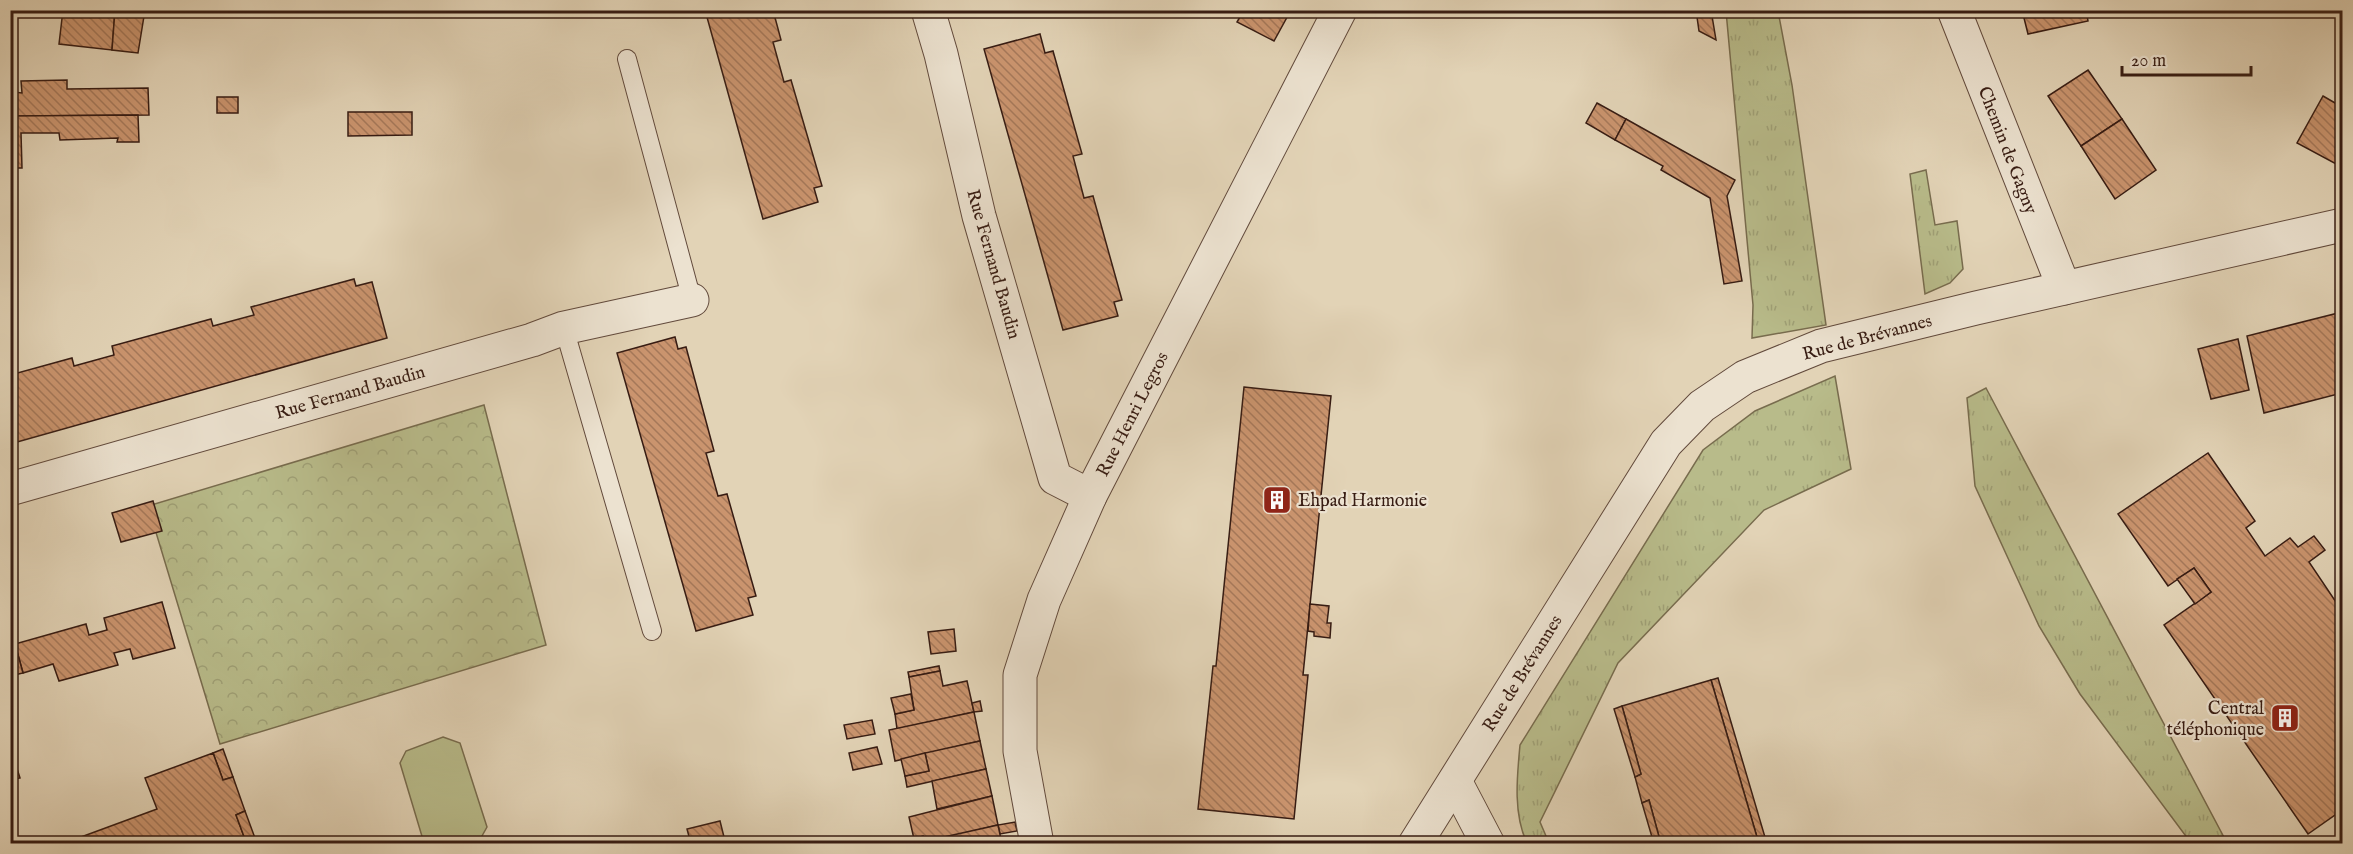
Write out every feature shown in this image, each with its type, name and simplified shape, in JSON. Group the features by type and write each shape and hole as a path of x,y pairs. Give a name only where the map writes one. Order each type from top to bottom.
{"street":[{"name":"Rue Fernand Baudin","path":"928,10 941,54 980,216 1055,478 1090,496"},
{"name":"Rue Henri Legros","path":"1037,843 1020,751 1020,675 1044,600 1090,496 1341,10"},
{"name":"Chemin de Gagny","path":"1954,10 2064,288"},
{"name":"Rue de Brévannes","path":"1415,843 1666,443 1702,406 1746,377 1821,346 2343,225"},
{"name":"Rue Fernand Baudin","path":"10,489 521,343 564,328 692,300"},
{"path":"1455,780 1488,843"}],"lane":[{"path":"627,59 692,300"},
{"path":"564,328 652,631"}],"green space":[{"path":"1726,11 1778,11 1792,85 1826,325 1752,338 1753,305"},
{"path":"1926,170 1935,225 1957,221 1963,269 1950,283 1925,294 1910,174"},
{"path":"1835,376 1851,469 1764,510 1618,663 1540,822 1549,843 1527,843 1518,808 1517,782 1520,745 1703,450 1755,411"},
{"path":"1986,388 2227,843 2191,843 2080,694 2039,626 1975,486 1967,398"},
{"path":"484,405 546,645 220,744 148,506"},
{"path":"443,737 460,743 487,827 478,843 424,843 400,763 406,751"}],"building":[{"path":"63,10 115,10 112,50 59,44"},
{"path":"115,10 145,10 138,53 112,50"},
{"path":"705,10 773,10 781,40 773,42 784,82 791,80 822,186 814,188 818,202 763,219"},
{"path":"1244,10 1291,10 1274,41 1237,22"},
{"path":"1696,10 1711,10 1716,40 1699,31"},
{"path":"2022,10 2086,10 2088,21 2028,34"},
{"path":"1040,34 1045,53 1053,51 1082,154 1073,156 1084,198 1093,196 1122,300 1114,302 1118,316 1063,330 984,49"},
{"path":"2088,70 2122,119 2081,146 2048,96"},
{"path":"67,80 67,89 148,88 149,115 14,116 14,92 22,93 21,81"},
{"path":"2323,96 2342,107 2342,157 2338,165 2297,143"},
{"path":"217,97 238,97 238,113 217,113"},
{"path":"1597,103 1626,119 1615,140 1586,123"},
{"path":"348,112 412,112 412,135 348,136"},
{"path":"138,115 139,142 117,142 118,138 60,140 59,133 21,133 22,168 10,168 10,116"},
{"path":"1626,119 1735,180 1727,196 1742,281 1724,284 1710,198 1661,170 1663,166 1615,140"},
{"path":"2122,119 2156,170 2115,199 2081,146"},
{"path":"354,279 356,286 372,282 387,338 10,444 10,375 72,358 74,366 114,355 112,346 211,319 213,326 254,315 251,307"},
{"path":"2342,312 2342,393 2264,413 2247,336"},
{"path":"675,337 678,349 686,347 714,451 706,453 718,496 727,494 756,596 748,598 753,615 696,631 617,353"},
{"path":"2238,339 2249,390 2211,399 2198,349"},
{"name":"Ehpad Harmonie","path":"1244,387 1331,396 1303,675 1308,675 1294,819 1198,809 1213,666 1216,666"},
{"name":"Central téléphonique","path":"2208,453 2255,521 2246,528 2265,556 2290,538 2298,547 2314,536 2325,550 2309,562 2342,611 2342,810 2308,834 2164,625 2211,592 2194,568 2168,586 2118,514"},
{"path":"153,501 162,531 121,542 112,513"},
{"path":"2194,568 2211,592 2195,604 2177,579"},
{"path":"162,602 175,648 133,659 130,649 114,653 118,665 59,681 53,664 23,673 15,644 86,624 89,635 107,630 104,618"},
{"path":"1310,604 1329,606 1327,623 1331,623 1330,638 1314,636 1314,632 1308,631"},
{"path":"954,629 956,651 931,654 928,632"},
{"path":"15,644 23,673 10,676 10,645"},
{"path":"939,666 940,671 909,677 908,672"},
{"path":"940,671 943,686 967,681 974,712 897,729 895,714 914,710 909,677"},
{"path":"1718,678 1767,844 1759,844 1711,680"},
{"path":"1711,680 1759,844 1661,844 1649,800 1642,803 1635,777 1641,774 1622,706"},
{"path":"911,694 914,710 895,714 891,698"},
{"path":"980,701 982,711 974,712 972,703"},
{"path":"1622,706 1641,774 1635,777 1614,709"},
{"path":"974,712 980,741 895,761 889,730"},
{"path":"872,720 875,734 847,739 844,725"},
{"path":"980,741 986,769 907,787 905,776 929,771 925,753"},
{"path":"10,747 20,778 10,780"},
{"path":"877,747 882,764 853,770 849,753"},
{"path":"223,749 233,777 223,780 213,753"},
{"path":"213,753 223,780 233,777 245,811 236,815 246,842 241,844 62,844 157,809 145,778"},
{"path":"925,753 929,771 905,776 901,759"},
{"path":"986,769 992,796 937,809 932,781"},
{"path":"992,796 998,825 925,843 923,836 914,839 909,817"},
{"path":"1649,800 1661,844 1654,844 1642,803"},
{"path":"245,811 255,838 246,842 236,815"},
{"path":"720,821 724,837 701,844 691,844 687,829"},
{"path":"1015,822 1017,831 1000,834 998,825"},
{"path":"998,825 1002,844 925,844 944,837"}],"place":[{"name":"Ehpad Harmonie","path":"1277,500"},
{"name":"Central téléphonique","path":"2285,718"}]}
